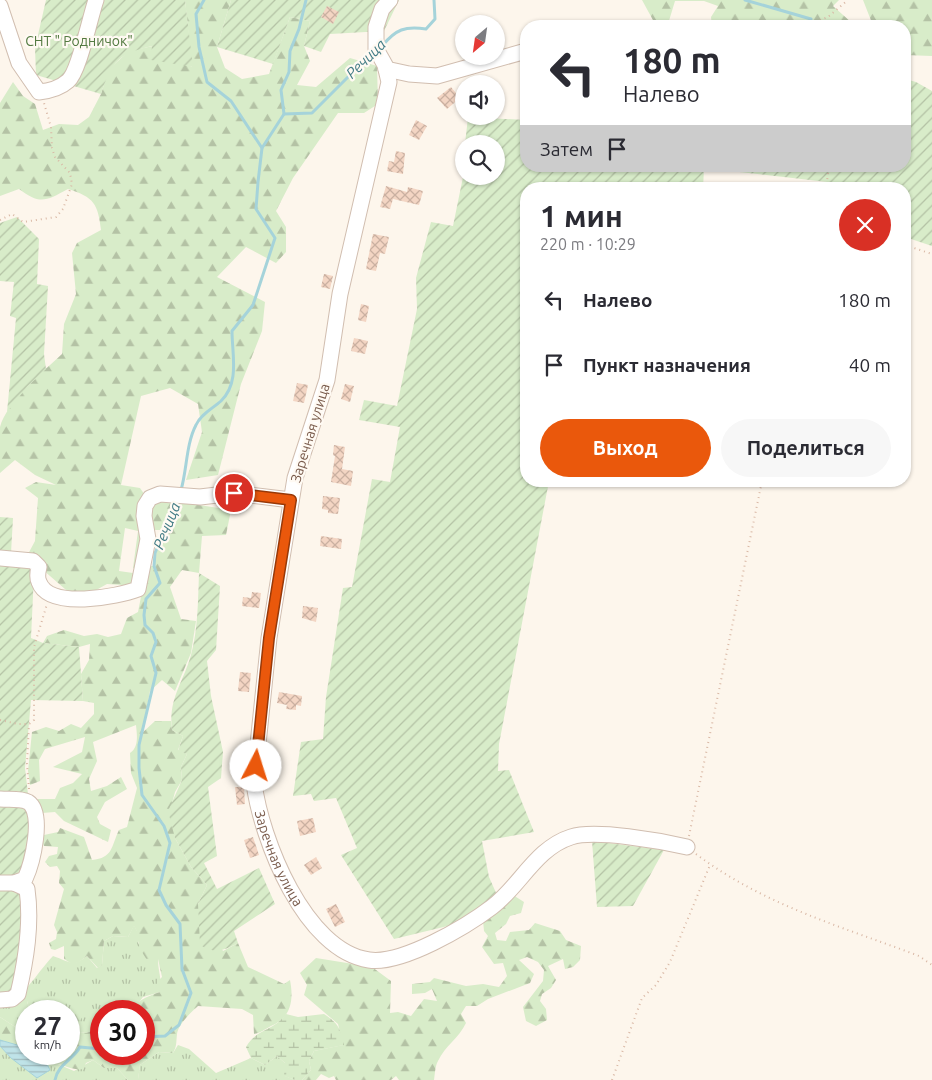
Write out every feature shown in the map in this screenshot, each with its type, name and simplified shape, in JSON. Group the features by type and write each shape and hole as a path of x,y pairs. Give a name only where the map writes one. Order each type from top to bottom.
{"street":[{"path":"0,6 19,63 39,92 48,92 69,80 79,57 96,0"},
{"path":"390,0 382,9 376,27 376,49 386,69 409,74 437,76 520,53"},
{"name":"Заречная улица","path":"386,69 389,82 340,294 327,380 295,478 269,638 254,783 257,805 265,835 283,875 306,914 323,936 345,952 370,960 394,958 462,929 513,888 530,866 549,849 571,836 601,834 687,847"},
{"path":"0,558 34,561 39,566 38,581 42,588 57,597 79,601 138,590 148,539 144,527 145,506 150,498 160,494 200,497 234,493 291,500"},
{"path":"0,799 24,801 34,809 35,844 31,866 25,879 7,883"},
{"path":"0,1000 12,999 18,994 27,954 29,902 27,889 7,883"}],"path":[{"path":"821,20 828,17 848,0"},
{"path":"0,220 12,214 23,222 56,217 63,209 72,184 70,173 55,157 52,148 49,114 39,92"},
{"path":"911,247 932,254"},
{"path":"761,487 687,847 710,865 800,914 910,953 932,965"},
{"path":"0,720 18,724 29,724 34,720 34,647 48,602 42,588"},
{"path":"24,801 29,797 27,764 29,724"},
{"path":"612,1080 642,998 656,985 670,962 710,865"}],"green space":[{"name":"СНТ \" Родничок\"","path":"46,0 185,0 193,67 151,60 152,46 131,52 118,61 113,66 101,94 36,75 35,48"},
{"path":"185,0 231,0 217,47 225,68 242,79 269,74 290,17 310,21 304,46 310,61 297,85 316,87 350,58 377,66 378,104 364,113 338,113 293,178 276,211 286,227 286,252 276,263 246,247 217,277 265,302 262,331 241,384 218,475 186,480 202,432 198,404 170,388 141,396 121,485 140,488 149,501 161,499 231,510 226,535 202,536 199,573 182,570 170,587 181,619 196,621 191,653 175,691 162,680 150,691 142,733 155,721 171,721 172,730 183,736 178,750 187,754 181,767 182,780 175,792 171,807 175,838 191,867 207,885 198,904 223,951 238,943 248,967 284,984 290,980 292,994 290,1008 283,1018 278,1023 254,1034 253,1015 242,1009 198,1006 178,1030 173,1053 159,1052 155,1055 155,1000 142,1000 160,992 157,982 162,977 158,959 147,960 139,944 134,926 128,937 113,936 104,941 102,965 98,968 87,956 79,962 72,964 64,959 64,946 55,950 51,949 49,943 56,939 57,932 54,925 64,889 59,883 60,871 57,866 50,867 45,862 49,856 57,854 58,847 44,846 39,835 38,799 55,799 60,788 73,783 82,774 53,767 82,752 85,737 45,749 39,760 40,781 30,785 28,771 32,732 46,727 59,731 71,724 81,728 94,714 94,703 83,701 81,674 89,660 90,644 79,647 43,643 47,636 64,630 84,636 97,634 108,637 121,634 127,618 138,612 147,566 154,566 155,553 166,530 153,530 141,570 133,568 138,531 125,528 119,571 140,574 136,586 107,584 89,594 73,596 27,556 35,541 38,498 25,488 36,482 56,485 35,475 15,460 0,473 0,427 4,417 18,397 62,354 64,324 76,294 72,253 77,243 101,230 98,214 93,203 77,192 68,189 43,200 32,197 19,189 0,196 0,103 13,82 23,96 35,104 43,130 59,124 78,125 89,117 101,94 109,69 129,51 153,46 192,67","holes":["136,725 137,737 135,748 130,753 131,773 137,788 127,827 119,830 108,854 99,859 92,860 84,837 60,828 58,832 44,835 42,813 55,812 64,821 108,842 111,830 100,824 97,817 105,802 127,789 121,777 107,786 91,791 89,779 97,761 93,742"]},
{"path":"231,0 399,0 384,31 330,34 321,52 304,46 310,21 290,17 273,64 217,47"},
{"path":"642,0 839,0 833,6 849,20 711,20 711,17 718,6 704,1 675,1 669,20 653,20"},
{"path":"863,0 932,0 932,56 911,55 911,20 871,20"},
{"path":"911,81 932,91 932,246 911,239 911,182 827,182 739,172 911,172"},
{"path":"505,119 520,120 520,172 704,172 703,182 520,182 520,487 548,487 499,744 498,771 509,770 534,832 482,841 489,877 497,895 460,923 394,939 341,855 357,848 336,798 314,801 311,794 293,796 301,742 323,739 326,697 343,588 352,587 372,479 390,482 400,427 359,420 364,400 397,406 417,309 416,278 431,222 453,226 461,185 505,185 505,135 466,135 467,125 505,125"},
{"path":"17,217 39,239 37,284 48,286 44,354 46,369 28,386 7,412 16,318 10,316 14,282 0,281 0,223"},
{"path":"0,517 13,518 11,553 27,556 34,574 31,638 43,643 79,647 83,701 31,700 25,768 30,812 29,839 20,873 24,892 15,994 0,993"},
{"path":"199,573 220,586 216,650 207,661 211,696 223,752 221,778 208,787 217,856 204,863 217,889 259,868 275,904 234,931 238,943 219,950 210,950 200,945 198,904 207,885 191,867 175,838 168,811 182,780 181,767 187,754 178,751 183,736 172,730 171,719 174,700 188,665 195,635"},
{"path":"592,841 664,850 633,906 597,907"},
{"path":"513,895 524,902 521,913 510,916 506,924 495,933 497,940 506,941 510,932 529,930 535,923 560,931 566,940 581,946 580,960 573,967 565,969 563,959 548,966 556,980 551,988 542,994 540,1001 546,1009 547,1020 536,1026 526,1021 523,1007 543,981 544,970 538,962 527,957 519,960 534,974 530,983 488,999 477,1006 466,1006 461,1014 466,1023 441,1056 436,1065 434,1080 399,1080 396,1076 391,1080 336,1080 334,1076 329,1078 321,1074 316,1080 302,1080 311,1070 309,1061 314,1051 343,1045 338,1024 304,995 307,985 300,973 316,958 372,967 391,981 390,1013 398,1012 411,1016 424,999 437,1001 432,989 425,993 412,994 412,984 430,982 434,978 466,986 483,984 499,987 507,976 503,963 494,964 482,947 488,936 484,931 483,920"},
{"path":"134,925 138,933 138,943 158,959 161,982 160,992 143,997 141,1000 90,1000 90,1032 86,1033 80,1032 80,1000 15,1000 15,1027 0,1017 0,1008 23,992 53,956 74,963 87,956 97,968 102,965 104,941 113,936 128,937"},
{"path":"31,995 40,996 41,1000 28,1000"},
{"path":"80,1005 84,1006 83,1016 80,1020"},
{"path":"286,1014 298,1017 324,1014 336,1024 343,1039 344,1045 314,1051 309,1061 311,1070 302,1080 295,1080 284,1076 285,1063 277,1056 265,1065 251,1058 246,1047 255,1036 276,1024"},
{"path":"0,1017 15,1027 15,1045 0,1040"},
{"path":"80,1032 90,1032 90,1061 86,1063 83,1069 62,1065 80,1065"},
{"path":"178,1045 189,1049 216,1073 251,1058 265,1065 277,1056 285,1063 285,1076 295,1080 131,1080 138,1079 140,1065 155,1065 155,1055 159,1052 173,1053"},
{"path":"0,1046 11,1058 15,1058 15,1065 60,1065 74,1071 90,1062 90,1065 117,1068 128,1080 0,1080"},
{"path":"100,1065 140,1065 138,1080 128,1080 117,1068 104,1068"}],"water":[{"path":"0,1040 15,1044 15,1061 11,1058 0,1046"},
{"path":"20,1065 48,1065 50,1070 37,1078"}],"building":[{"path":"327,6 339,12 333,24 321,17"},
{"path":"451,87 455,92 455,102 447,109 437,98"},
{"path":"416,120 427,126 419,140 409,135"},
{"path":"396,151 405,153 403,174 387,171 389,161 394,162"},
{"path":"386,186 407,192 408,187 423,191 419,205 393,199 390,209 380,207"},
{"path":"373,234 389,237 385,254 380,253 376,271 366,269"},
{"path":"324,274 333,276 330,289 321,287"},
{"path":"361,304 369,306 366,322 358,320"},
{"path":"354,338 368,341 365,354 351,351"},
{"path":"297,383 308,385 304,403 293,401"},
{"path":"345,384 354,386 350,402 341,399"},
{"path":"334,445 345,447 342,469 353,471 351,486 331,482 335,456 333,455"},
{"path":"323,496 340,498 338,514 328,513 328,510 322,509"},
{"path":"321,536 342,539 341,549 320,546"},
{"path":"252,592 261,593 259,608 242,606 243,597 251,598"},
{"path":"303,606 318,608 316,622 302,618"},
{"path":"240,672 251,673 249,692 238,691"},
{"path":"279,692 302,696 301,706 296,705 296,710 286,709 287,705 277,703"},
{"path":"235,787 244,787 245,804 237,805"},
{"path":"313,818 316,832 300,836 297,821"},
{"path":"253,837 259,855 250,858 244,840"},
{"path":"316,857 322,868 311,875 304,865"},
{"path":"336,904 345,922 335,927 326,909"}],"waterway":[{"path":"204,0 196,14 199,47 207,82 231,101 262,148"},
{"name":"Речица","path":"181,490 190,440 196,425 204,415 221,401 231,386 234,368 232,331 253,305 275,238 256,209 262,148 284,114 281,90 289,72 290,51 299,29 306,0"},
{"name":"Речица","path":"382,46 401,30 412,28 426,29 435,19 434,0"},
{"name":"Речица","path":"745,0 811,19"},
{"name":"Речица","path":"284,114 312,113 353,72 368,62 374,55"},
{"name":"Речица","path":"155,1036 165,1036 179,1025 191,993 182,969 180,924 166,905 159,890 170,843 164,826 142,795 139,768 139,745 156,673 151,656 156,642 153,633 145,625 146,599 160,583 154,566 155,553 177,501"},
{"name":"Речица","path":"55,1080 62,1066 80,1047 90,1048"}],"route":[{"path":"234,493 291,500 269,638 256,766"}]}
